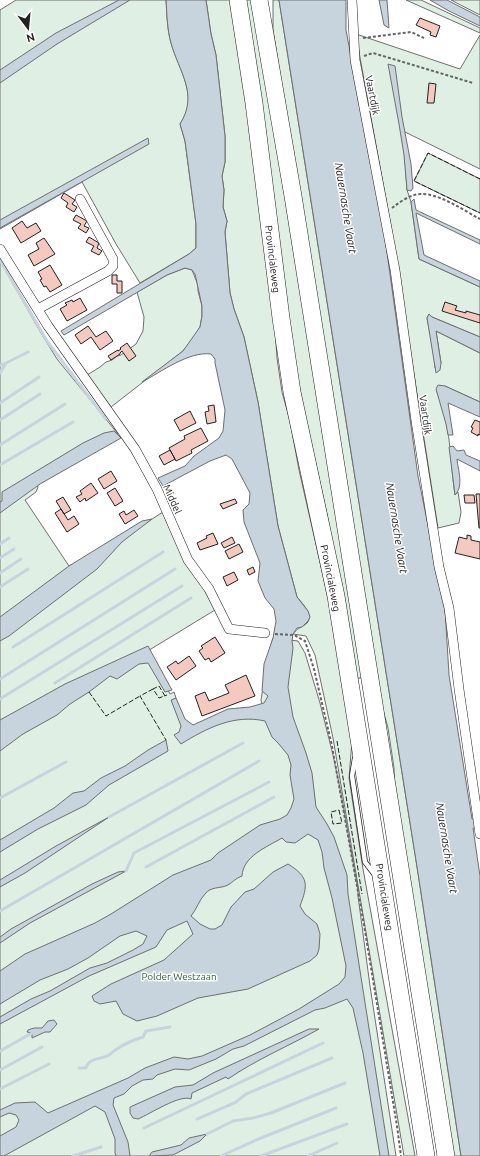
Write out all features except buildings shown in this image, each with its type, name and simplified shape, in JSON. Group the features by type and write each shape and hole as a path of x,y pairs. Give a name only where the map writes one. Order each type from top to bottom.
{"highway":[{"name":"Provincialeweg","path":"238,0 254,104 281,318 292,392 336,596 426,1156"},
{"name":"Provincialeweg","path":"259,0 294,196 446,1156"}],"street":[{"name":"Vaartdijk","path":"352,0 355,60 395,270 416,421 439,567 449,608 480,834"},
{"path":"38,309 108,271 113,266 113,259 80,199"},
{"name":"Middel","path":"0,249 38,309 135,449 157,489 188,560 209,589 229,629 266,633"}],"path":[{"path":"354,40 411,32 424,38"},
{"path":"355,60 373,53 473,82"},
{"path":"385,213 404,199 420,194 438,197 480,219"},
{"path":"266,633 294,636 305,641 314,669 338,777 366,933 398,1126 401,1156"}],"green space":[{"path":"16,0 166,0 167,22 170,38 185,82 188,98 187,110 180,124 185,141 196,224 196,248 189,254 140,283 116,244 82,182 0,229 0,10"},
{"path":"206,0 233,0 282,392 290,421 299,470 332,615 352,741 349,778 363,869 415,1156 404,1156 333,738 315,655 306,636 293,634 307,623 309,616 306,608 297,597 278,526 258,402 244,337 230,293 225,232 227,221 223,207 224,190 222,176 225,162 225,136 216,55"},
{"path":"245,0 253,0 363,678 357,678 328,519 297,379"},
{"path":"273,0 279,0 418,873 461,1156 451,1156 395,794 394,768 388,728 379,695 273,30"},
{"path":"406,0 421,0 480,28 480,33"},
{"path":"451,0 480,0 480,15"},
{"path":"356,34 460,69 480,35 480,169 403,131 407,190 411,202 419,259 480,287 480,337 432,317 429,314 427,318 434,353 435,368 441,363 436,331 480,353 480,402 445,386 437,392 442,404 448,430 455,495 458,492 461,512 459,523 438,528 391,227"},
{"path":"428,153 480,179 480,213 414,181"},
{"name":"Polder Westzaan","path":"0,261 57,359 118,434 78,455 35,482 38,487 36,492 25,500 69,566 117,544 118,541 163,512 215,610 146,652 170,694 174,692 176,698 174,699 191,729 263,709 261,700 269,651 273,638 298,641 305,653 320,703 341,793 358,890 370,986 396,1156 0,1156"},
{"path":"185,268 192,270 198,285 202,306 200,327 183,351 111,407 87,375 106,362 121,355 136,344 143,331 144,317 137,292 167,275"}],"water":[{"path":"119,0 130,0 57,44 0,83 0,70 56,33"},
{"path":"166,0 206,0 216,55 225,136 225,162 222,176 224,190 223,207 227,221 225,232 230,293 244,337 258,402 278,526 297,597 308,611 310,617 302,627 297,628 293,634 293,648 288,687 293,717 312,773 316,807 334,837 347,875 348,894 389,1156 380,1156 363,1053 353,1008 347,999 325,1008 315,1010 244,1046 233,1049 216,1059 189,1070 175,1069 157,1075 153,1079 143,1080 132,1086 124,1094 114,1098 113,1105 128,1142 130,1156 116,1156 115,1139 105,1112 95,1106 4,1156 0,1156 0,1136 16,1127 19,1120 16,1115 9,1113 0,1117 0,1110 15,1103 35,1102 48,1113 128,1078 145,1068 174,1057 188,1059 202,1056 250,1035 299,1009 339,984 345,977 346,966 332,898 324,868 322,852 318,840 308,834 295,843 286,842 282,838 257,853 251,858 243,869 242,876 228,885 207,891 191,916 200,924 210,929 215,929 222,925 231,907 245,892 254,889 273,872 288,864 303,877 305,887 300,906 305,914 317,924 320,934 317,955 310,961 248,989 198,998 157,1016 137,1021 123,1014 116,1001 100,1004 94,1001 92,996 111,984 164,960 193,934 187,921 167,930 156,947 89,976 0,1024 0,1017 90,968 107,963 133,950 143,944 147,936 136,931 120,936 88,958 68,969 40,980 0,1004 0,971 25,954 95,923 173,875 211,860 218,853 260,825 280,819 287,815 294,799 290,775 291,765 288,755 272,737 265,721 242,719 221,724 181,744 174,735 179,732 181,726 171,700 176,698 185,719 193,725 228,709 250,707 264,703 268,696 262,691 264,664 273,638 276,621 274,609 265,598 258,581 260,563 244,522 243,510 249,504 250,493 232,459 226,455 210,461 163,486 158,478 185,466 194,456 219,438 223,431 225,410 215,359 211,354 194,356 175,363 142,382 183,351 200,327 202,306 195,274 192,270 185,268 167,275 64,335 61,331 189,254 196,248 196,224 185,141 180,124 188,103 188,93 186,83 174,54 170,38 167,22"},
{"name":"Nauernasche Vaart","path":"279,0 346,0 346,30 385,238 418,476 445,609 449,675 472,819 474,819 475,828 473,828 480,876 480,1156 461,1156 418,873"},
{"path":"379,0 387,0 389,28 384,25"},
{"path":"430,0 447,0 480,17 480,26 449,11"},
{"path":"388,64 395,66 402,117 411,164 413,188 411,191 407,190 404,155"},
{"path":"148,138 149,144 0,228 0,220"},
{"path":"414,199 416,210 480,240 480,244 416,213 424,255 480,281 480,287 419,259 411,202"},
{"path":"429,314 432,317 480,337 480,353 436,331 441,363 440,370 436,373 427,318"},
{"path":"438,385 445,386 480,402 480,417 448,403 453,435 448,435 436,389"},
{"path":"114,431 121,438 40,484 0,513 2,492 83,443 104,433"},
{"path":"453,446 457,451 464,450 466,455 480,461 480,471 457,459 460,483 458,491 455,495 449,447"},
{"path":"152,519 122,542 97,569 9,636 0,641 0,617 69,566 142,521"},
{"path":"148,646 172,690 165,692 148,663 139,664 117,679 110,676 57,715 23,734 0,751 0,720 65,684"},
{"path":"166,740 168,751 109,785 86,805 38,829 0,852 0,840 54,808 73,793 84,791 101,778 125,766"},
{"path":"109,817 25,873 0,887 0,880 56,846"},
{"path":"126,871 30,923 0,943 0,937 11,929 92,884 118,872"},
{"path":"54,1020 57,1024 50,1032 45,1032 32,1038 32,1033 27,1032 28,1030 34,1028 42,1028 48,1021"},
{"path":"309,1029 319,1029 228,1079 226,1077 192,1093 191,1099 180,1099 138,1119 133,1118 130,1113 130,1107 175,1087 193,1085 213,1073"},
{"path":"207,1134 200,1141 173,1155 149,1156 152,1152 181,1145 189,1138"}],"waterway":[{"path":"0,260 47,341 105,418"},
{"path":"6,363 28,352"},
{"path":"0,365 6,363 0,373"},
{"path":"0,403 39,377"},
{"path":"0,420 40,394"},
{"path":"0,445 65,404"},
{"path":"0,465 73,422"},
{"path":"0,544 9,538"},
{"path":"0,558 14,549"},
{"path":"13,647 163,552"},
{"path":"0,573 21,559"},
{"path":"0,587 28,569"},
{"path":"0,679 175,569"},
{"path":"0,699 182,586"},
{"path":"55,683 191,598"},
{"path":"109,817 243,743"},
{"path":"0,911 259,761"},
{"path":"0,798 66,762"},
{"path":"126,871 134,853 269,782"},
{"path":"146,867 274,797"},
{"path":"79,1068 86,1068 92,1060 106,1057 124,1045 143,1037 146,1031 170,1027"},
{"path":"0,1051 32,1033"},
{"path":"144,1128 323,1043"},
{"path":"0,1070 42,1047"},
{"path":"197,1119 236,1102 246,1094 332,1058"},
{"path":"0,1089 49,1064"},
{"path":"207,1134 233,1121 271,1113 345,1083"},
{"path":"221,1156 256,1140 336,1108"},
{"path":"261,1156 347,1124"},
{"path":"308,1156 337,1143"},
{"path":"73,1156 101,1147"}],"fence":[{"path":"480,179 428,153 414,181 480,213"},
{"path":"165,696 159,686 153,689 159,698 167,695"},
{"path":"153,689 140,696 166,740"},
{"path":"89,692 106,716 140,696"},
{"path":"337,741 362,894"},
{"path":"339,810 342,823 333,824 331,812 339,810"}]}
